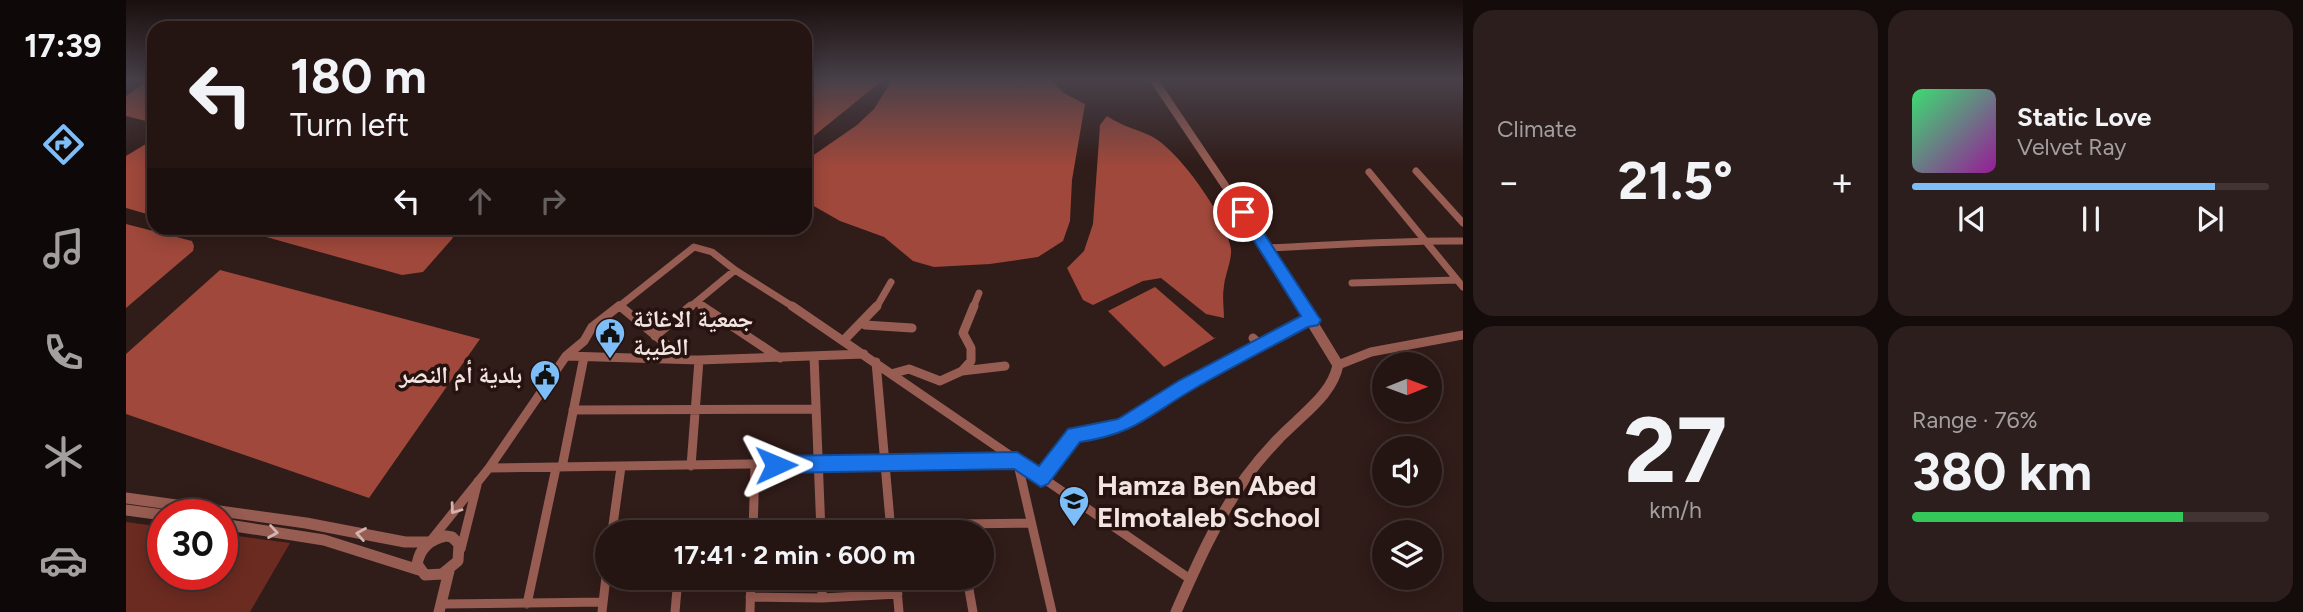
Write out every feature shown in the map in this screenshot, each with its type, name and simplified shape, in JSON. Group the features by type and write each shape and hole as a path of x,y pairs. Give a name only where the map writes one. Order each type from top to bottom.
{"street":[{"path":"1173,109 1267,248 1338,365 1334,379 1304,416 1249,474 1230,502 1176,612"},
{"path":"1416,171 1463,223"},
{"path":"1368,172 1460,284"},
{"path":"1267,248 1369,244 1377,241 1463,241"},
{"path":"419,570 418,557 489,468 566,356 584,341 592,327 694,247 712,253 865,354 1190,579"},
{"path":"655,336 735,270"},
{"path":"844,340 865,325 875,313 891,282"},
{"path":"1352,283 1460,284"},
{"path":"962,371 971,361 971,348 963,332 979,293"},
{"path":"696,302 780,358"},
{"path":"619,306 685,360"},
{"path":"1041,478 1075,434 1111,429 1124,424 1186,385 1304,321 1312,320"},
{"path":"865,325 912,328"},
{"path":"1338,365 1371,352 1463,335"},
{"path":"1253,338 1262,346"},
{"path":"566,356 699,360 865,354"},
{"path":"814,356 821,520"},
{"path":"527,604 584,357"},
{"path":"691,466 699,360"},
{"path":"876,362 889,520"},
{"path":"891,374 909,369 940,382 962,371 1004,366"},
{"path":"573,410 816,409"},
{"path":"489,468 1017,460"},
{"path":"1017,460 1052,612"},
{"path":"753,520 755,465"},
{"path":"614,520 621,467"},
{"path":"479,480 458,561 449,571 440,608 527,604 602,607"},
{"path":"126,498 306,523 405,542 452,537 461,549"},
{"path":"126,510 147,513"},
{"path":"994,526 1030,523"},
{"path":"238,527 324,540 419,570 429,577 449,571"},
{"path":"675,612 677,590"},
{"path":"750,590 750,612"},
{"path":"822,590 822,598"},
{"path":"898,590 900,612"},
{"path":"969,590 973,612"},
{"path":"750,597 822,598 898,594"}],"shaded area":[{"path":"126,109 147,109 147,121 126,116"},
{"path":"812,109 848,109 812,137"},
{"path":"874,109 1084,109 1072,180 1070,221 1063,241 1038,257 990,264 934,267 913,261 884,237 840,221 812,205 812,156 857,125"},
{"path":"1107,116 1151,136 1175,155 1200,186 1221,220 1231,249 1223,290 1224,318 1206,314 1161,278 1143,281 1093,305 1083,300 1067,268 1084,251 1093,224 1100,125"},
{"path":"147,143 147,214 126,208 126,156"},
{"path":"126,224 147,229 147,235 169,235 192,241 193,251 126,308"},
{"path":"259,235 454,235 423,272 402,275"},
{"path":"220,270 480,339 369,498 126,414 126,354"},
{"path":"1155,287 1214,338 1217,337 1164,367 1108,311"},
{"path":"126,522 147,525 147,590 238,590 238,536 290,543 250,612 126,612"}],"place":[{"name":"جمعية الاغاثة الطيبة","path":"610,360"},
{"name":"بلدية أم النصر","path":"545,402"},
{"name":"Hamza Ben Abed Elmotaleb School","path":"1074,528"}],"route":[{"path":"776,465 1017,460 1041,478 1075,434 1111,429 1124,424 1152,409 1186,385 1304,321 1312,320 1243,212"}]}
